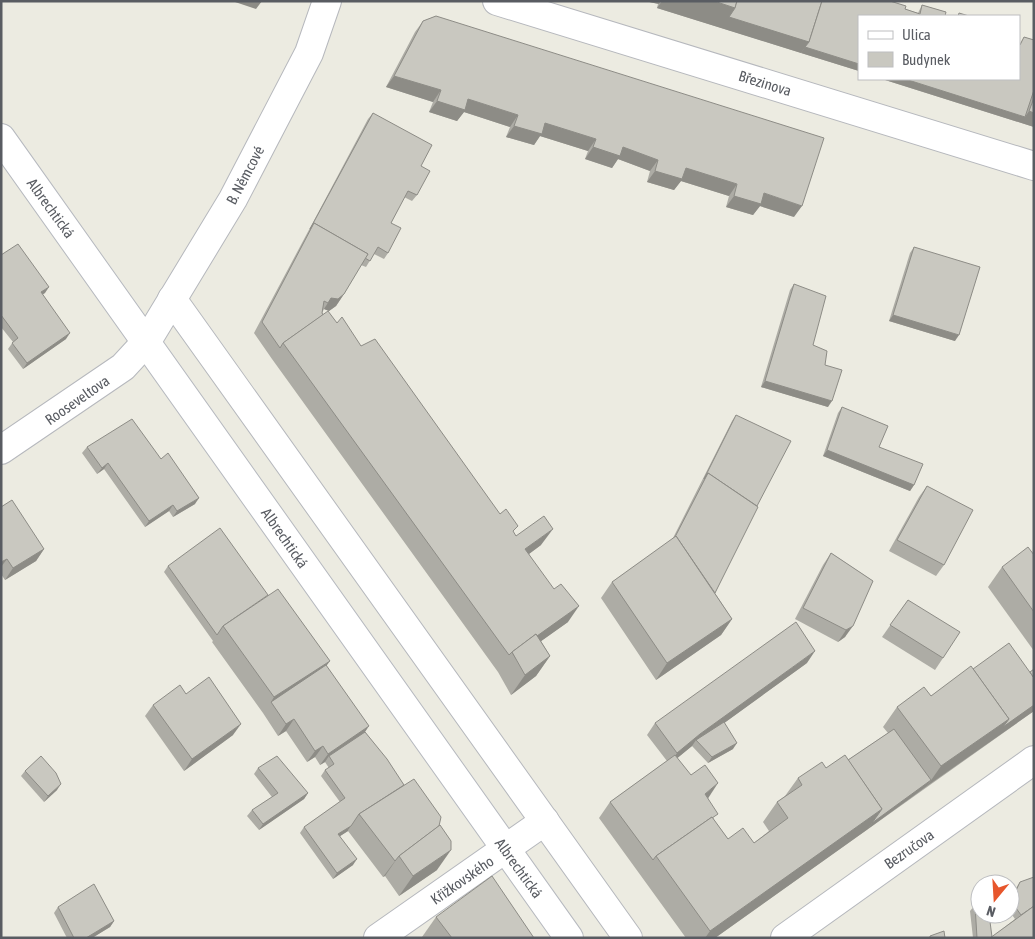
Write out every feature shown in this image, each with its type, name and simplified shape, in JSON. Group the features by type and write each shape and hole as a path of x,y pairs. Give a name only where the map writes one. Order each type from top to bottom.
{"street":[{"name":"B. Němcové","path":"147,341 242,182 309,52 328,1"},
{"name":"Březinova","path":"497,1 1034,166"},
{"name":"Albrechtická","path":"1,138 147,341 569,938"},
{"path":"172,299 628,938"},
{"name":"Rooseveltova","path":"1,450 123,368 147,341"},
{"name":"Bezručova","path":"785,938 1034,760"},
{"name":"Křižkovského","path":"378,938 545,822"}],"building":[{"path":"714,1 737,1 735,8"},
{"path":"737,1 822,1 809,42 729,17"},
{"path":"822,1 890,1 906,6 905,9 920,14 922,5 946,12 945,15 858,15 858,64 805,47 809,42"},
{"path":"436,16 824,138 802,206 764,193 761,204 734,196 737,184 686,168 682,179 655,171 658,160 623,147 620,156 593,147 596,139 545,123 542,134 514,126 518,115 468,99 465,110 437,101 441,90 394,76 423,21"},
{"path":"1024,37 1034,40 1034,90 1025,117 908,80 1020,80 1020,45"},
{"path":"1034,98 1034,113 1029,111"},
{"path":"373,113 432,145 421,166 430,171 417,195 408,191 391,223 401,228 388,253 378,247 370,261 365,258 368,254 314,223 310,229"},
{"path":"314,223 368,254 344,294 338,299 331,298 328,303 324,301 323,315 283,343 280,348 262,322"},
{"path":"18,244 49,287 41,292 70,333 27,363 12,343 18,338 1,315 1,255"},
{"path":"914,247 980,267 959,335 893,315"},
{"path":"794,284 826,296 813,345 827,351 825,365 842,370 832,401 765,381"},
{"path":"328,311 337,323 342,317 361,346 375,339 500,514 506,509 518,526 513,531 516,536 544,516 553,529 525,549 554,589 561,584 579,606 537,636 536,634 509,655 283,343"},
{"path":"842,407 888,426 879,447 923,464 914,485 827,450"},
{"path":"736,415 791,441 757,506 708,473 704,479"},
{"path":"132,419 161,459 168,453 199,498 177,511 173,505 149,521 108,463 102,468 87,447"},
{"path":"708,473 758,507 715,593 675,537"},
{"path":"927,486 973,510 944,565 897,540"},
{"path":"12,500 44,549 13,568 7,559 1,562 1,507"},
{"path":"220,528 268,595 223,626 217,635 168,566"},
{"path":"676,536 732,619 667,663 612,582"},
{"path":"1028,547 1034,555 1034,612 1002,567"},
{"path":"831,553 873,581 853,626 846,630 803,608"},
{"path":"278,589 330,661 274,697 223,626"},
{"path":"908,600 960,632 943,658 890,625"},
{"path":"796,622 815,651 700,734 677,753 655,723"},
{"path":"536,634 550,656 525,675 512,652"},
{"path":"1009,643 1034,678 1034,705 1003,727 1009,719 973,669"},
{"path":"326,665 369,726 328,754 323,746 315,751 294,719 286,724 271,702"},
{"path":"971,666 1009,719 941,766 897,707 924,687 931,696"},
{"path":"1034,669 1034,678 1030,672"},
{"path":"209,677 241,724 192,759 153,705 180,685 186,694"},
{"path":"724,722 737,743 712,757 696,740"},
{"path":"894,729 931,780 872,823 882,809 848,760"},
{"path":"365,732 387,759 404,785 359,814 351,826 338,834 357,859 337,873 304,827 345,798 325,770 334,764 329,756"},
{"path":"675,755 691,775 705,765 718,783 705,794 718,814 656,856 653,860 610,802"},
{"path":"845,755 882,809 710,931 656,856 712,817 728,839 743,828 754,843 788,818 777,802 802,785 798,778 822,762 826,768"},
{"path":"41,756 56,773 61,784 48,796 25,771"},
{"path":"277,756 308,793 263,824 252,810 278,793 258,768"},
{"path":"414,779 441,817 439,826 395,861 359,814"},
{"path":"440,825 451,841 451,850 413,876 399,856"},
{"path":"492,876 534,938 452,938 436,917"},
{"path":"1034,877 1034,906 1021,915 1020,914 1020,882"},
{"path":"94,884 114,921 86,938 74,938 58,907"},
{"path":"1034,906 1034,938 990,938 1009,924 1020,924 1020,916"},
{"path":"976,924 990,924 992,937 977,938"},
{"path":"944,931 945,938 930,938 930,936"}]}
